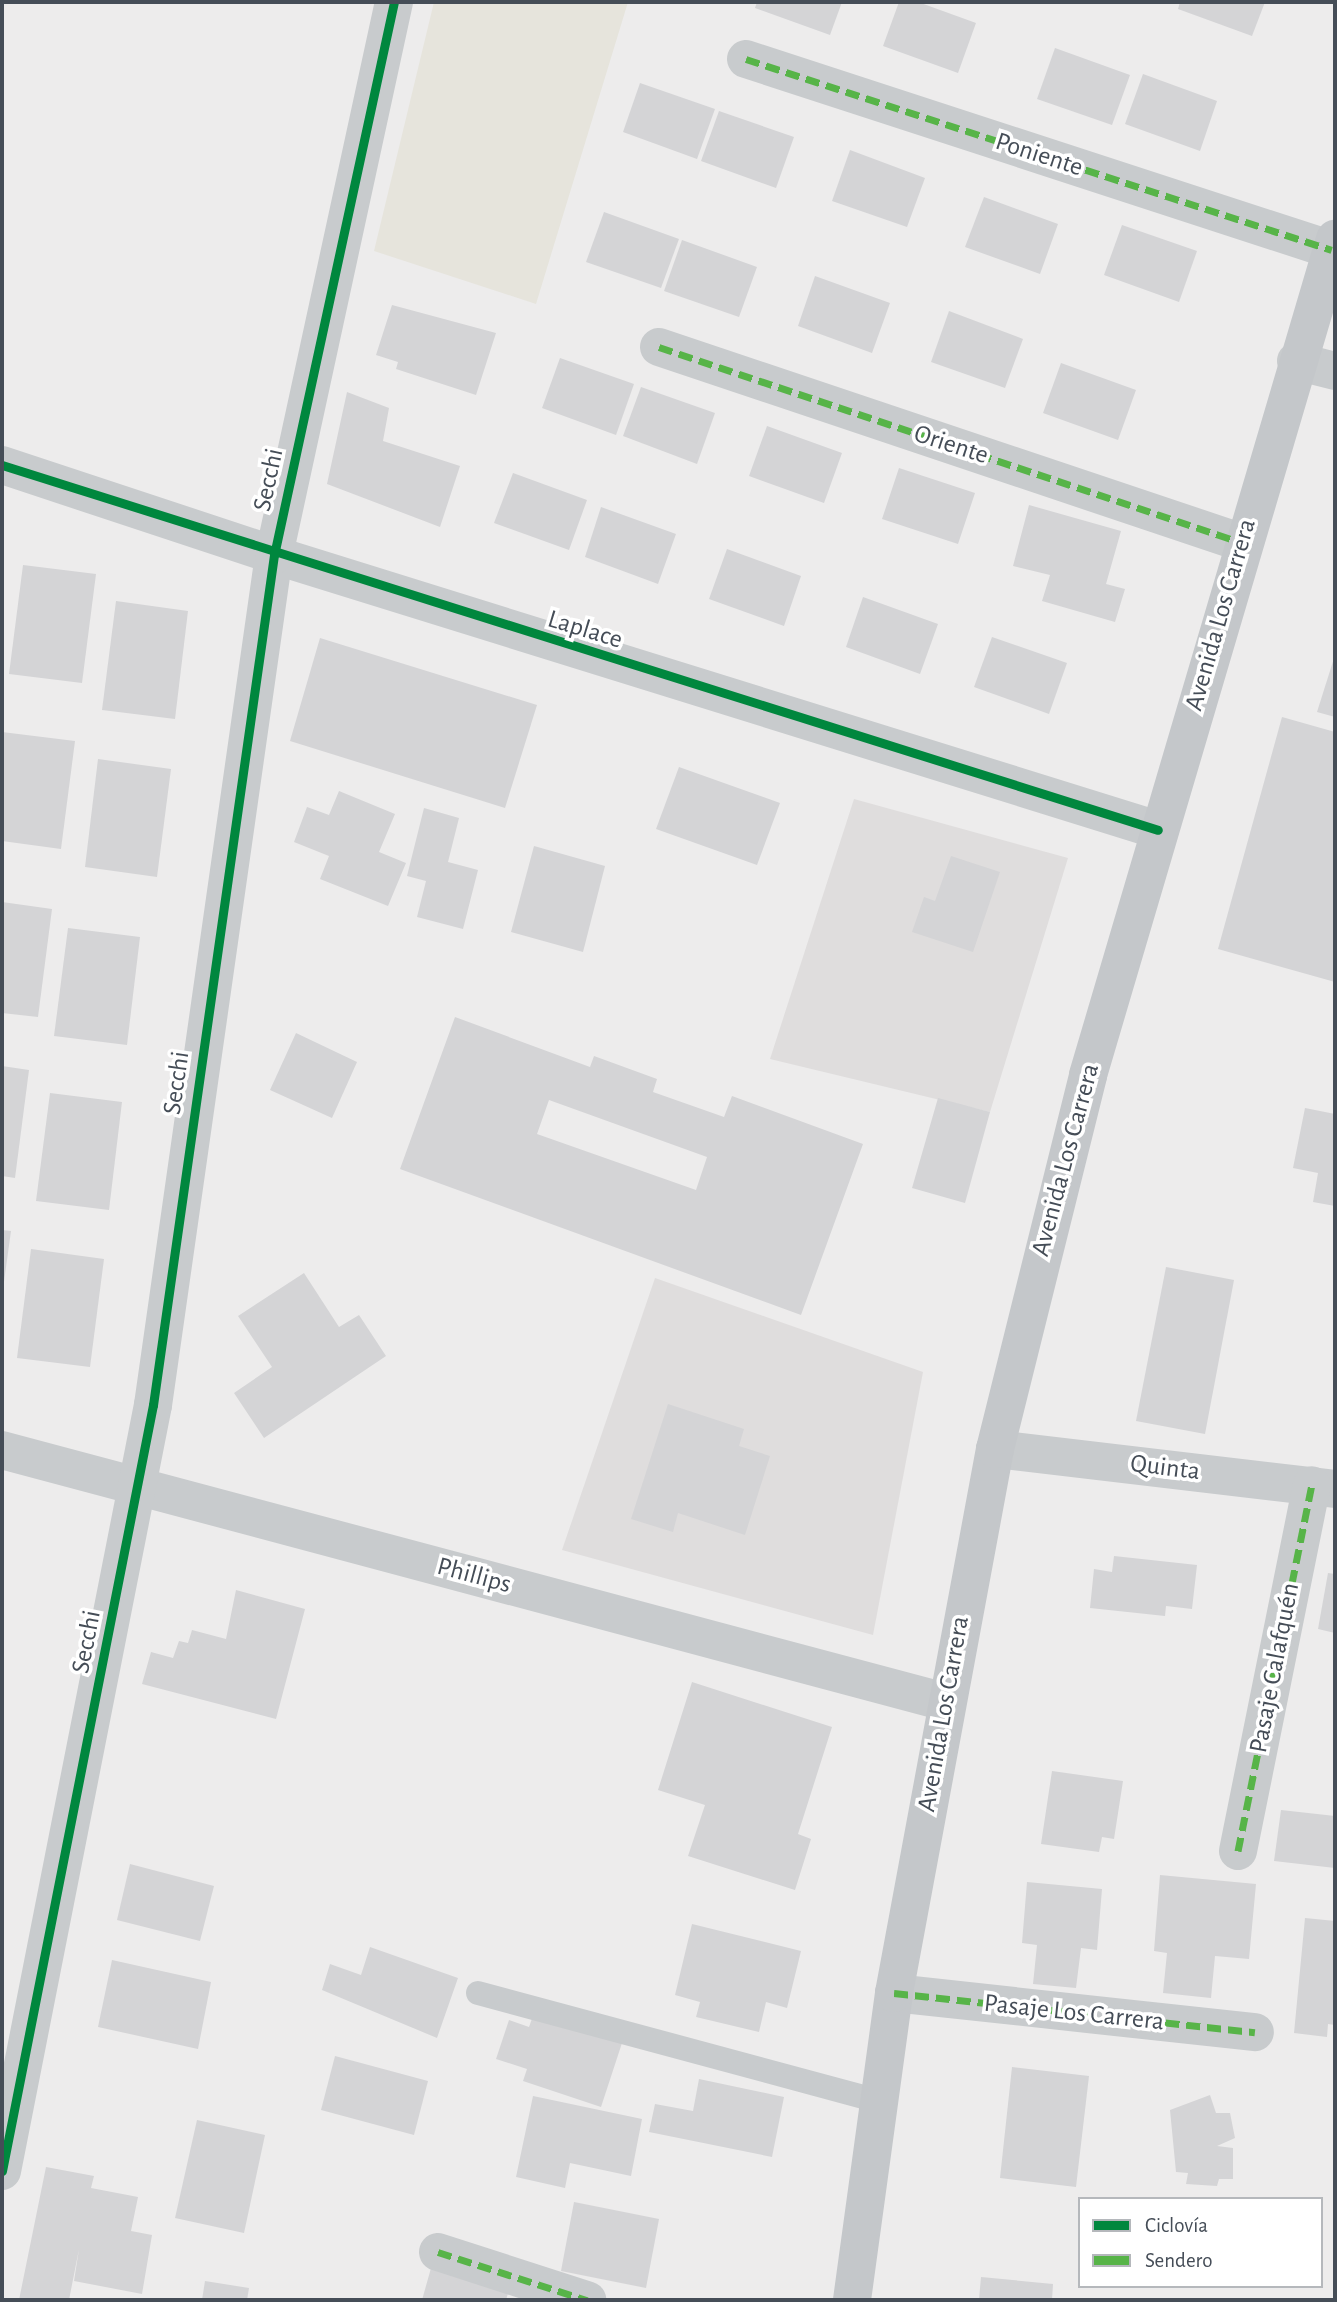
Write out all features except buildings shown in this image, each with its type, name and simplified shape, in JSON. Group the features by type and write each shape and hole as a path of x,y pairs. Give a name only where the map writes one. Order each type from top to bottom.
{"main road":[{"name":"Avenida Los Carrera","path":"852,2300 894,1993 995,1448 1054,1203 1158,830 1296,361 1333,245"}],"street":[{"name":"Secchi","path":"2,2171 138,1486 274,555 394,2"},
{"name":"Poniente","path":"746,59 1333,245"},
{"name":"Oriente","path":"659,347 1242,543"},
{"path":"1296,361 1335,372"},
{"name":"Laplace","path":"2,464 274,555 1158,830"},
{"name":"Quinta","path":"995,1448 1323,1487"},
{"name":"Phillips","path":"2,1450 946,1702"},
{"name":"Pasaje Calafquén","path":"1238,1851 1323,1487"},
{"name":"Pasaje Los Carrera","path":"894,1993 1255,2032"},
{"path":"438,2252 587,2300"}],"lane":[{"path":"478,1993 879,2101"}],"shaded area":[{"path":"434,2 628,2 536,304 374,251"},
{"path":"854,799 1068,858 990,1112 770,1059"},
{"path":"655,1278 923,1372 873,1635 562,1550"}],"marked path":[{"path":"746,59 1332,250"},
{"path":"659,347 1243,543"},
{"path":"1238,1851 1312,1485"},
{"path":"894,1993 1255,2032"},
{"path":"438,2252 587,2300"}],"cycle path":[{"path":"2,2171 153,1405 274,555 394,2"},
{"path":"2,465 1158,830"}]}
